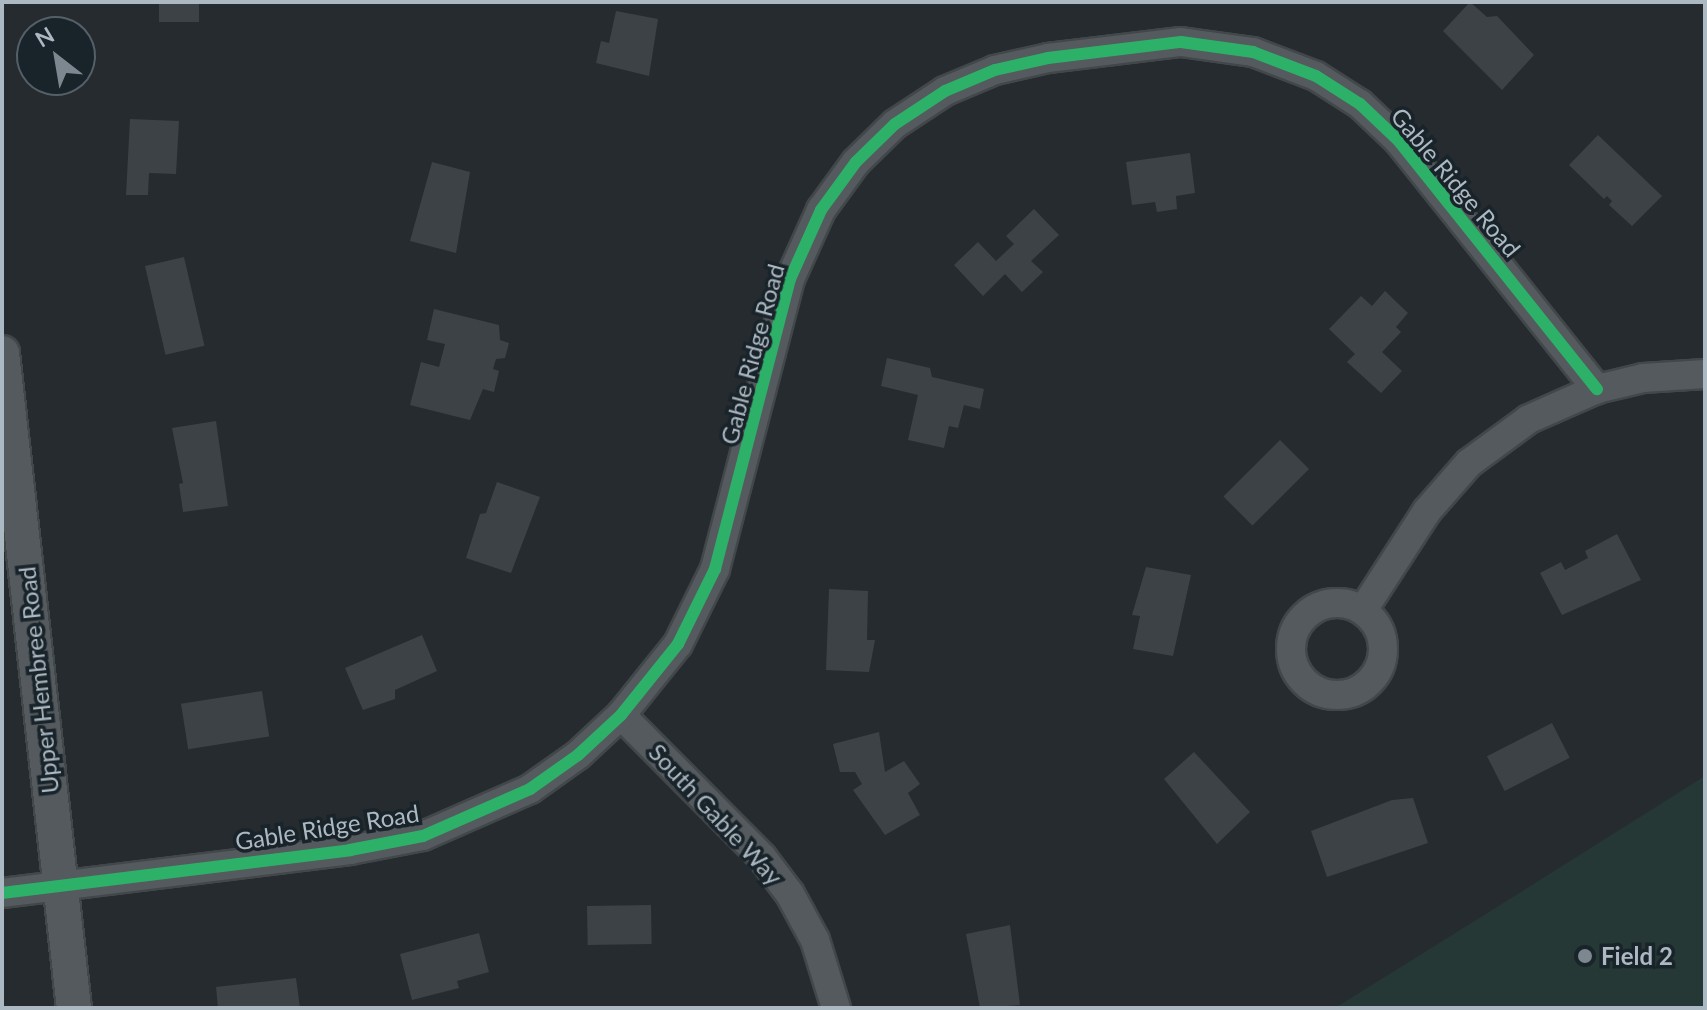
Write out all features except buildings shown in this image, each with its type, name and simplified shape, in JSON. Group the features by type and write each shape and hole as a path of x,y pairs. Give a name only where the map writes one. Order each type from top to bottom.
{"street":[{"name":"Gable Ridge Road","path":"2,893 350,850 423,836 530,789 578,755 621,715 678,644 715,569 790,279 821,210 856,162 895,124 945,91 995,70 1048,58 1181,42 1253,52 1316,76 1360,104 1398,140 1597,389"},
{"name":"Upper Hembree Road","path":"2,353 74,1008"},
{"path":"1363,610 1427,511 1469,463 1529,419 1597,389 1643,378 1705,374"},
{"name":"South Gable Way","path":"621,715 762,857 790,894 815,940 836,1008"}],"green space":[{"path":"1705,776 1705,1008 1335,1008 1513,897"}],"cycle path":[{"path":"2,893 350,850 423,836 530,789 578,755 621,715 678,644 715,569 790,279 821,210 856,162 895,124 945,91 995,70 1048,58 1181,42 1253,52 1316,76 1360,104 1398,140 1597,389"}],"place":[{"name":"Field 2","path":"1585,956"}]}
